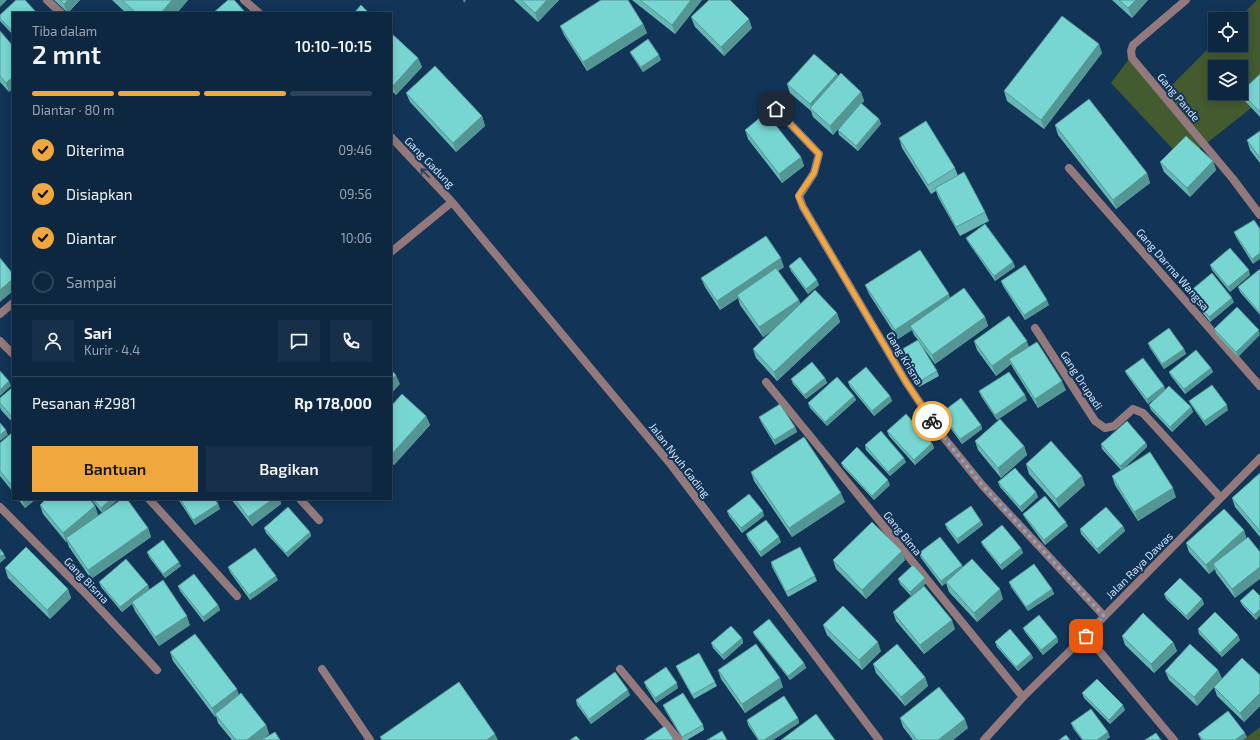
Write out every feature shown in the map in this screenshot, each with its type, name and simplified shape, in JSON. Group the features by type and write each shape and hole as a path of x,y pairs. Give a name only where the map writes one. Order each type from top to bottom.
{"street":[{"path":"47,0 60,12"},
{"path":"244,0 258,12"},
{"name":"Gang Pande","path":"1186,0 1133,45 1132,58 1233,179 1260,215"},
{"name":"Gang Krisna","path":"776,109 819,154 814,173 798,196 803,207 910,388 940,433 983,486 1104,616"},
{"name":"Gang Gadung","path":"392,138 452,202"},
{"name":"Gang Darma Wangsa","path":"1069,168 1260,386"},
{"path":"392,251 452,202"},
{"name":"Jalan Nyuh Gading","path":"452,202 672,466 879,740"},
{"path":"0,314 12,304"},
{"name":"Gang Drupadi","path":"1036,328 1095,421 1105,428 1114,426 1133,409 1143,413 1220,497"},
{"path":"0,341 12,353"},
{"name":"Gang Bima","path":"766,382 1023,697"},
{"name":"Jalan Raya Dawas","path":"984,740 1023,697 1086,636 1220,497 1260,459"},
{"path":"150,500 237,596"},
{"path":"301,500 319,520"},
{"name":"Gang Bisma","path":"0,507 88,596 157,670"},
{"path":"1086,636 1174,740"},
{"path":"322,669 370,740"},
{"path":"620,669 679,740"}],"green space":[{"path":"1257,0 1260,0 1260,101 1184,161 1111,83 1129,59 1164,93 1208,49 1208,52 1248,52 1248,12 1245,12"},
{"path":"1260,727 1260,740 1243,740"}],"building":[{"path":"16,0 25,0 36,12 12,12 12,31 0,18 0,15"},
{"path":"60,0 68,0 64,4"},
{"path":"122,0 172,0 162,12 135,12"},
{"path":"228,0 234,0 245,12 214,12"},
{"path":"521,0 547,0 535,13"},
{"path":"601,0 628,0 643,24 583,62 560,26"},
{"path":"640,0 691,0 672,25"},
{"path":"709,0 730,0 749,19 721,47 691,17"},
{"path":"1119,0 1136,0 1128,8"},
{"path":"361,5 368,12 355,12"},
{"path":"1062,16 1099,44 1041,120 1004,91"},
{"path":"0,31 12,45 12,78 6,83 0,76"},
{"path":"392,34 418,58 393,86 392,85"},
{"path":"648,39 659,55 641,67 630,52"},
{"path":"814,54 837,74 810,104 787,84"},
{"path":"435,66 482,116 453,143 406,93"},
{"path":"841,73 861,92 830,126 810,108"},
{"path":"1260,74 1260,112 1248,99 1248,85"},
{"path":"1089,99 1147,173 1113,200 1055,125"},
{"path":"861,103 879,119 856,146 838,130"},
{"path":"766,113 801,157 779,174 745,130"},
{"path":"926,121 955,168 928,185 899,138"},
{"path":"1260,131 1260,158 1247,140"},
{"path":"1186,136 1213,161 1187,188 1160,162"},
{"path":"964,172 985,212 956,227 935,188"},
{"path":"1254,220 1260,229 1260,253 1252,259 1234,232"},
{"path":"985,224 1013,262 994,276 966,238"},
{"path":"766,236 781,258 717,301 701,278"},
{"path":"1230,248 1249,270 1228,287 1210,265"},
{"path":"920,250 949,294 895,330 865,285"},
{"path":"800,257 817,280 806,289 789,266"},
{"path":"0,258 12,273 12,280 0,290"},
{"path":"1025,265 1047,300 1024,315 1001,281"},
{"path":"776,268 799,300 759,327 737,295"},
{"path":"1260,269 1260,313 1238,287"},
{"path":"1212,273 1232,298 1209,317 1188,293"},
{"path":"964,288 985,317 932,355 910,326"},
{"path":"815,290 837,313 774,372 753,349"},
{"path":"1237,307 1259,330 1236,352 1214,329"},
{"path":"1009,316 1027,341 992,366 974,341"},
{"path":"1169,328 1184,349 1162,364 1148,343"},
{"path":"918,340 937,371 917,383 899,351"},
{"path":"1037,342 1062,381 1035,399 1009,359"},
{"path":"1196,350 1211,368 1184,389 1169,372"},
{"path":"1143,358 1164,386 1147,399 1125,371"},
{"path":"812,362 825,378 804,395 791,379"},
{"path":"866,367 890,396 872,411 848,382"},
{"path":"0,371 9,381 0,390"},
{"path":"392,371 396,375 392,380"},
{"path":"1009,372 1025,395 995,415 979,391"},
{"path":"837,377 854,396 825,422 808,403"},
{"path":"1212,385 1227,405 1204,421 1189,401"},
{"path":"1169,386 1191,407 1170,427 1149,405"},
{"path":"12,388 12,417 0,403 0,398"},
{"path":"402,394 426,416 392,454 392,405"},
{"path":"961,398 981,425 960,439 941,413"},
{"path":"780,404 795,427 774,440 759,417"},
{"path":"906,414 932,443 914,460 887,431"},
{"path":"1000,419 1024,446 998,468 975,441"},
{"path":"1127,421 1146,443 1120,466 1101,444"},
{"path":"0,423 6,430 0,435"},
{"path":"881,431 904,458 888,472 865,445"},
{"path":"12,433 12,486 0,471 0,443"},
{"path":"804,437 841,493 789,528 751,472"},
{"path":"1051,441 1082,476 1056,499 1026,464"},
{"path":"857,447 888,480 872,496 841,463"},
{"path":"1150,452 1173,488 1134,512 1112,476"},
{"path":"1015,468 1036,492 1020,507 998,482"},
{"path":"1260,473 1260,531 1232,498"},
{"path":"749,494 763,511 741,528 727,511"},
{"path":"1045,496 1066,522 1044,540 1023,514"},
{"path":"45,500 91,500 95,506 63,533 40,505"},
{"path":"94,500 110,500 101,508"},
{"path":"121,500 128,500 148,528 88,570 66,538"},
{"path":"181,500 216,500 218,504 193,520"},
{"path":"236,500 272,500 248,517"},
{"path":"971,506 981,521 957,539 945,524"},
{"path":"288,507 310,532 286,553 264,528"},
{"path":"1106,507 1123,526 1097,549 1080,529"},
{"path":"1224,509 1244,530 1206,565 1186,543"},
{"path":"766,520 779,537 760,552 746,534"},
{"path":"872,522 902,551 862,590 833,560"},
{"path":"1002,525 1021,548 1000,565 981,542"},
{"path":"940,537 962,565 941,581 919,553"},
{"path":"1248,537 1260,552 1260,567 1232,589 1213,564"},
{"path":"163,540 179,562 163,574 147,552"},
{"path":"26,547 68,589 47,610 5,568"},
{"path":"800,547 815,576 786,592 771,562"},
{"path":"255,548 276,576 249,595 228,567"},
{"path":"0,549 4,554 0,557"},
{"path":"126,559 148,585 120,607 99,582"},
{"path":"972,559 1000,589 974,613 946,582"},
{"path":"1034,564 1052,589 1026,607 1009,582"},
{"path":"913,565 925,578 910,592 898,579"},
{"path":"194,574 218,605 203,617 178,586"},
{"path":"1180,578 1202,599 1186,616 1164,594"},
{"path":"163,580 187,616 155,637 132,602"},
{"path":"924,586 952,620 920,645 893,612"},
{"path":"1253,589 1260,596 1260,609 1254,615 1240,601"},
{"path":"843,606 878,642 859,660 823,625"},
{"path":"1215,612 1238,635 1220,653 1198,629"},
{"path":"1143,613 1173,642 1151,664 1122,636"},
{"path":"1039,615 1057,637 1041,650 1023,628"},
{"path":"769,619 804,663 788,676 753,632"},
{"path":"731,626 742,638 722,655 711,643"},
{"path":"1010,629 1031,654 1016,667 995,642"},
{"path":"195,634 237,689 212,708 170,652"},
{"path":"756,644 780,678 742,704 718,670"},
{"path":"897,644 925,677 901,697 873,664"},
{"path":"1190,644 1218,670 1194,697 1165,671"},
{"path":"699,653 715,682 692,695 676,666"},
{"path":"1242,658 1260,675 1260,693 1240,713 1214,687"},
{"path":"666,667 677,683 655,698 644,682"},
{"path":"615,672 628,690 589,719 576,700"},
{"path":"1097,679 1123,705 1109,720 1082,693"},
{"path":"459,682 495,734 487,740 382,740 380,737"},
{"path":"939,687 965,719 938,740 917,740 900,718"},
{"path":"241,693 266,725 247,740 236,740 215,714"},
{"path":"683,693 703,725 682,737 663,705"},
{"path":"784,696 798,718 764,740 759,740 747,720"},
{"path":"1091,709 1108,732 1097,740 1083,740 1071,723"},
{"path":"1228,711 1245,733 1235,740 1203,740 1198,734"},
{"path":"816,714 835,740 781,740"},
{"path":"665,726 674,740 644,740"},
{"path":"722,731 727,740 707,740"},
{"path":"275,732 280,740 261,740"},
{"path":"1156,733 1161,740 1145,740"},
{"path":"1066,735 1070,740 1059,740"},
{"path":"576,736 580,740 570,740"}],"way so far":[{"path":"932,421 983,486 1104,616 1086,636"}],"route":[{"path":"776,109 819,154 814,173 798,196 803,207 906,382 932,421"}]}
